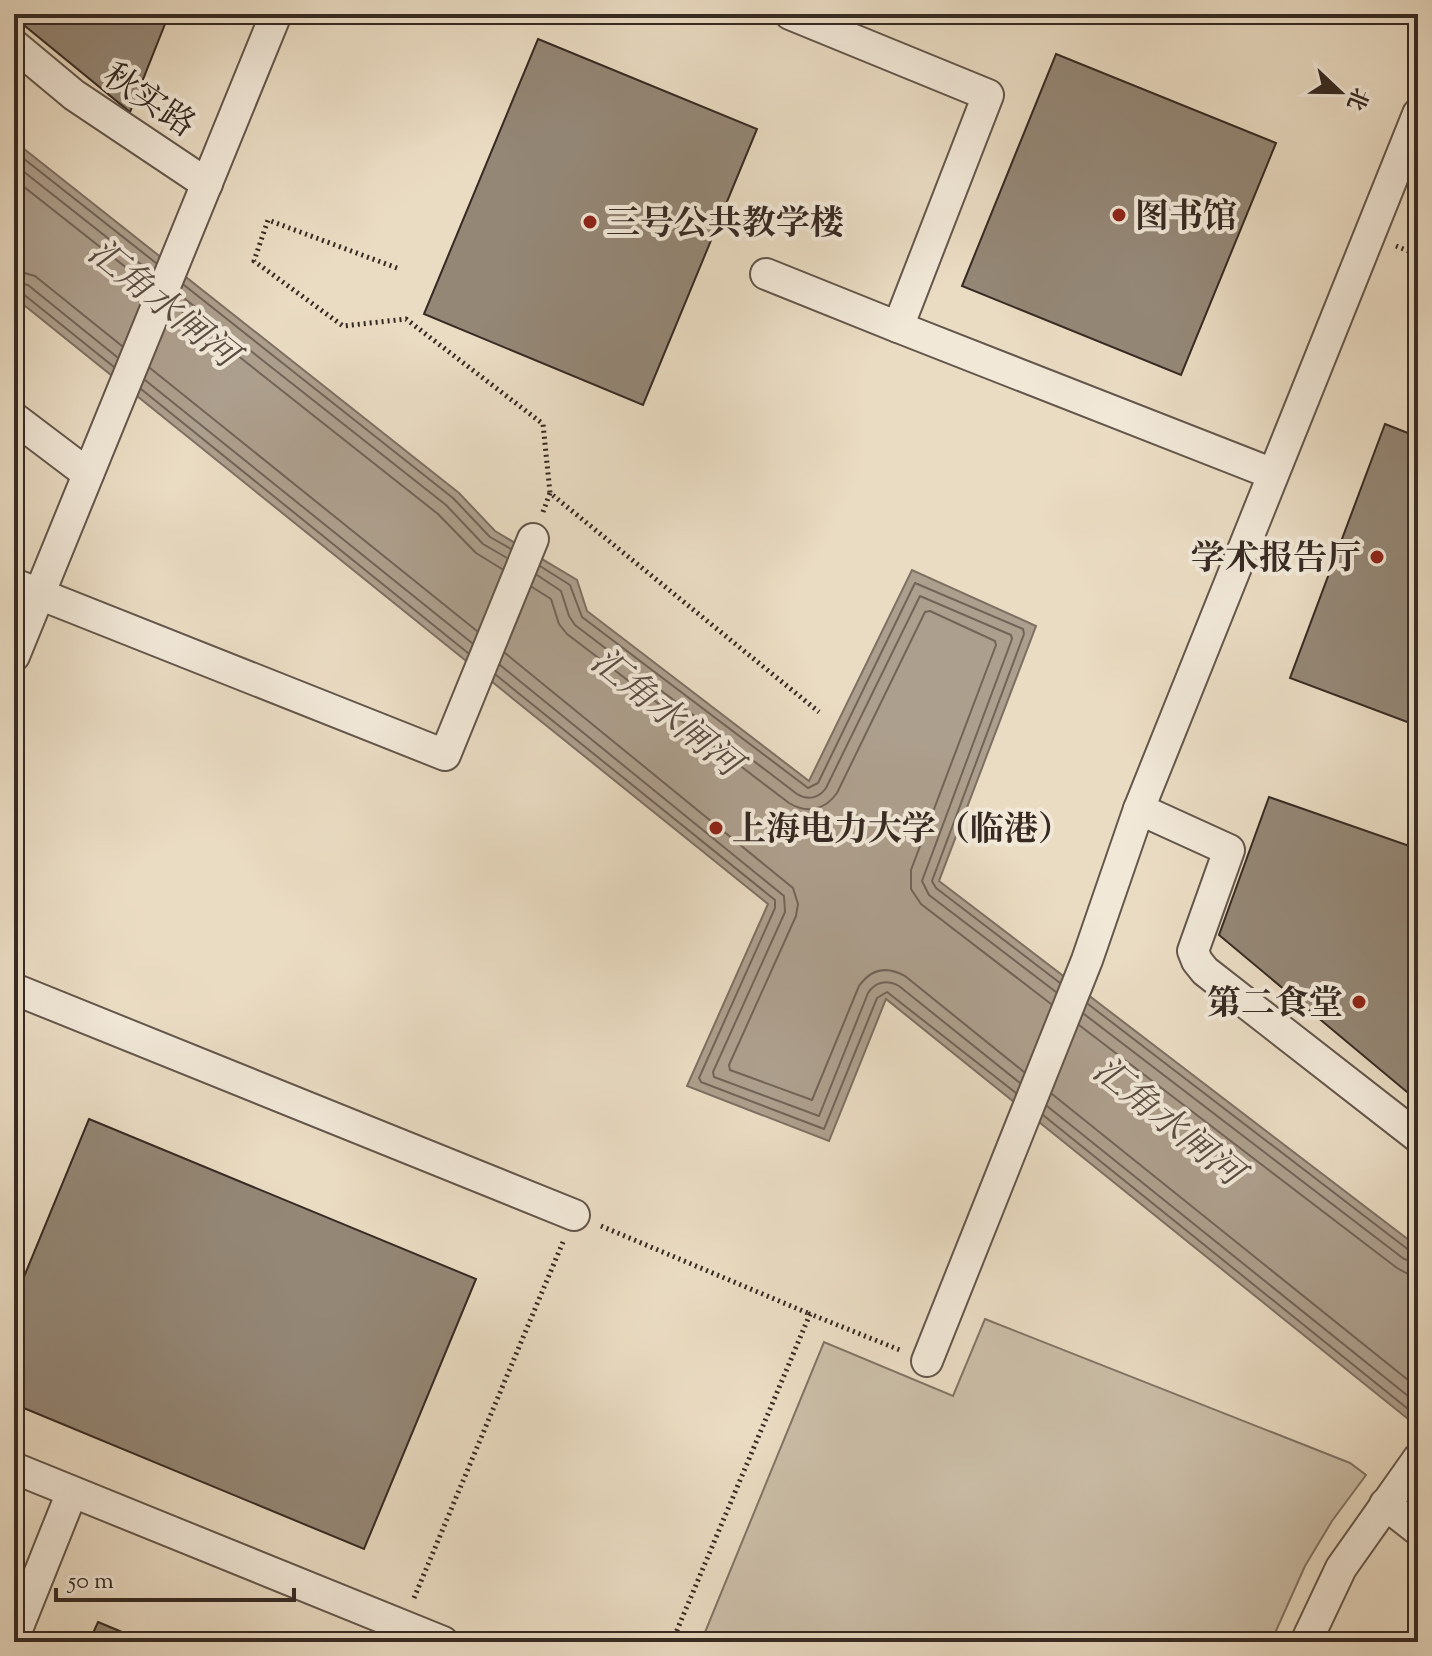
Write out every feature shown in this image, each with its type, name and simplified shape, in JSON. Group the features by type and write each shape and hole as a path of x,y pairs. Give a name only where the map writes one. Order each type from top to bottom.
{"street":[{"path":"14,656 26,589 88,474 276,14"},
{"path":"790,14 988,95 898,327"},
{"name":"秋实路","path":"14,45 74,95 207,184"},
{"path":"927,1361 1087,960 1139,809 1418,114"},
{"path":"766,274 1273,474"},
{"path":"14,418 88,474"},
{"path":"26,589 445,755 533,539"},
{"path":"1139,809 1229,850 1193,951 1205,971 1418,1137"},
{"path":"14,989 574,1215"},
{"path":"1306,1642 1341,1568 1418,1459"},
{"path":"14,1468 443,1642"},
{"path":"14,1637 72,1492"},
{"path":"1385,1504 1418,1530"}],"path":[{"path":"397,268 268,220 254,261 343,326 406,319 543,424 550,493 533,539"},
{"path":"550,493 819,712"},
{"path":"403,1626 574,1215 927,1361"},
{"path":"672,1642 810,1314"}],"shaded area":[{"path":"985,1319 1350,1463 1366,1475 1332,1521 1305,1566 1271,1642 701,1642 824,1342 953,1396"}],"water":[{"name":"汇角水闸河","path":"14,141 459,493 495,531 577,580 587,611 809,781 912,570 1036,626 939,881 1418,1247 1418,1427 886,999 829,1141 687,1086 768,904 14,297"}],"building":[{"path":"14,14 169,14 130,112"},
{"name":"三号公共教学楼","path":"538,39 757,129 643,405 424,314"},
{"name":"图书馆","path":"1056,54 1276,143 1181,375 962,286"},
{"name":"学术报告厅","path":"1385,424 1418,437 1418,726 1290,678"},
{"name":"第二食堂","path":"1269,797 1418,849 1418,1070 1407,1092 1219,935"},
{"path":"89,1119 476,1279 364,1549 14,1404 14,1301"},
{"path":"98,1622 146,1642 89,1642"}],"place":[{"name":"图书馆","path":"1119,215"},
{"name":"三号公共教学楼","path":"590,222"},
{"name":"学术报告厅","path":"1377,557"},
{"name":"上海电力大学（临港）","path":"716,828"},
{"name":"第二食堂","path":"1359,1002"}]}
